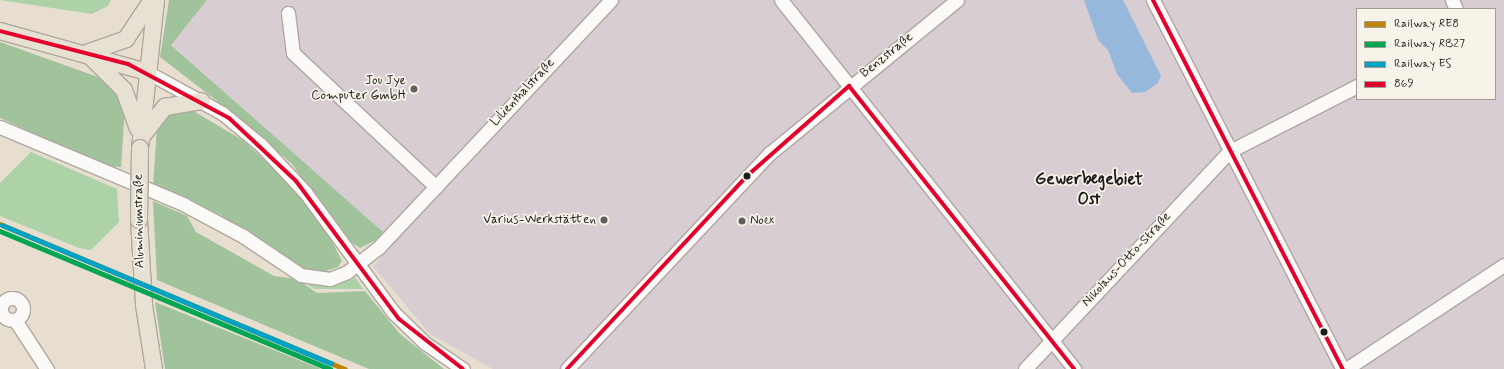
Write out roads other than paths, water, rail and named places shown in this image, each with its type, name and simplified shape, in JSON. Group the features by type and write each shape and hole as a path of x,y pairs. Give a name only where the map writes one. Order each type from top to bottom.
{"main road":[{"path":"87,53 126,39 152,0"},
{"name":"Aluminiumstraße","path":"154,369 148,337 139,228 140,143 146,72 156,0"},
{"path":"0,31 87,53 146,72"},
{"path":"87,53 124,90 140,143"},
{"path":"140,143 162,109 178,102 202,101"}],"street":[{"name":"Lilienthalstraße","path":"0,126 183,204 307,278 330,279 356,265 436,187 611,0"},
{"path":"781,0 1074,369"},
{"name":"Benzstraße","path":"567,369 748,175 849,86 957,0"},
{"path":"1153,0 1343,369"},
{"path":"288,13 289,43 293,53 436,187"},
{"path":"146,72 202,101 237,124 288,172 356,265 404,324 463,369"},
{"name":"Nikolaus-Otto-Straße","path":"1025,369 1230,151 1356,87"},
{"path":"1346,369 1504,265"},
{"path":"2,299 14,298 22,305 22,313 15,320 27,330 47,369"}],"water":[{"path":"1084,0 1123,0 1161,76 1158,83 1145,92 1132,93 1117,74 1108,50 1098,40"}],"rail line":[{"name":"RE8","path":"0,224 345,369"},
{"name":"ES","path":"2,225 331,363"},
{"name":"RB27","path":"0,231 330,369"}],"place":[{"name":"Jou Jye Computer GmbH","path":"414,89"},
{"name":"Varius-Werkstätten","path":"604,220"},
{"name":"Noex","path":"742,221"}],"district":[{"name":"Gewerbegebiet Ost","path":"1089,190"}]}
